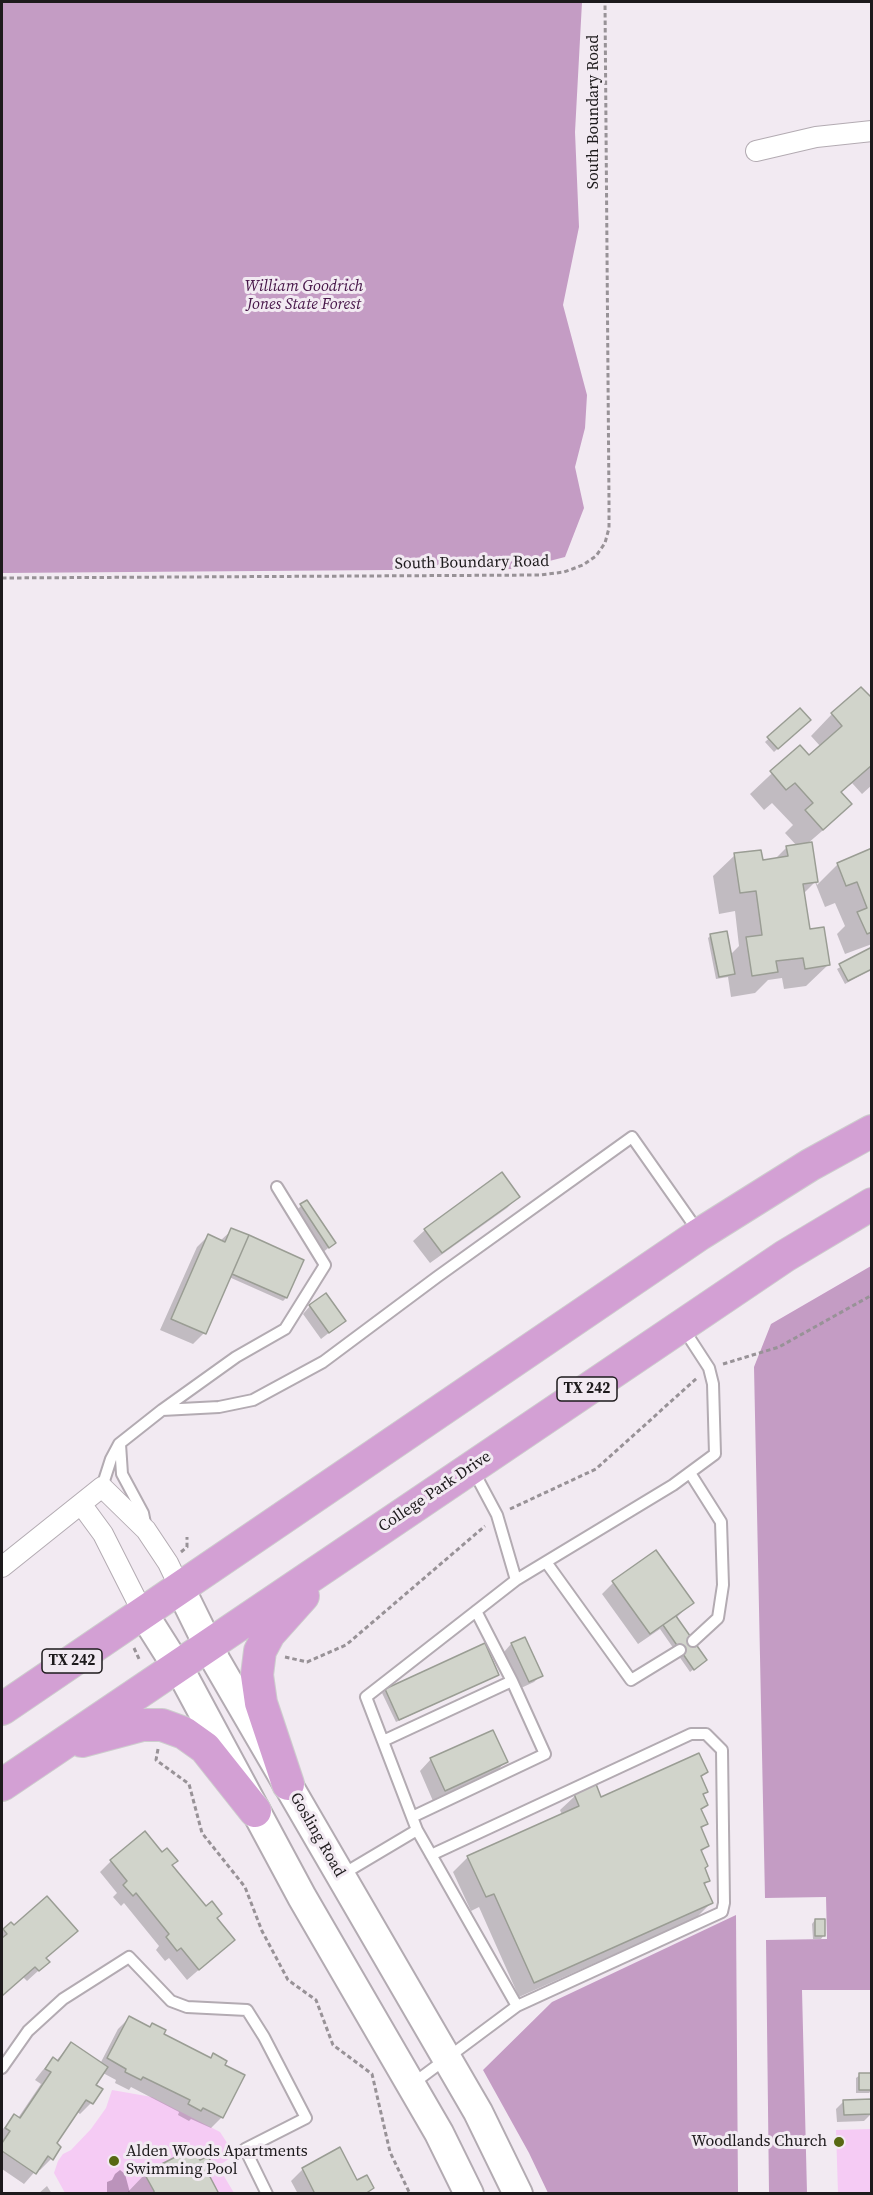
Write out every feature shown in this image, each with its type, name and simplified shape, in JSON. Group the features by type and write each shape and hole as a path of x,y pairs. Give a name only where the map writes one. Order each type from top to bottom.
{"main road":[{"name":"TX 242","path":"2,1709 700,1234 792,1176 872,1131"},
{"name":"College Park Drive","path":"2,1785 785,1256 872,1204"},
{"path":"288,1784 261,1703 257,1675 260,1651 268,1634 338,1557"},
{"name":"Gosling Road","path":"180,1588 216,1661 478,2112 518,2193"},
{"path":"143,1613 177,1666 302,1897 439,2133 469,2193"},
{"path":"55,1749 142,1725 162,1725 184,1733 205,1748 255,1811"}],"street":[{"path":"756,151 816,137 872,131"},
{"path":"2,1567 102,1487"},
{"name":"Gosling Road","path":"102,1487 146,1530 168,1563 180,1588"},
{"path":"81,1504 103,1534 143,1613"}],"lane":[{"path":"162,1410 219,1407 253,1400 323,1362 632,1137 700,1234"},
{"path":"102,1487 111,1459 120,1444 162,1410 236,1357 285,1329 325,1265 277,1187"},
{"path":"517,2006 417,1830 366,1696 516,1580 673,1485 714,1454 713,1384 709,1368 681,1326"},
{"path":"120,1444 122,1474 143,1512 146,1530"},
{"path":"471,1467 497,1515 516,1580"},
{"path":"690,1473 721,1522 723,1585 718,1618 693,1641"},
{"path":"546,1562 631,1680 680,1650"},
{"path":"412,1817 545,1754 512,1681 476,1611"},
{"path":"383,1741 512,1681"},
{"path":"411,2085 517,2006 722,1912 724,1904 722,1750 706,1734 691,1734 431,1855"},
{"path":"340,1876 417,1830"},
{"path":"2,2068 28,2031 63,1999 129,1957 171,2001 187,2007 247,2010 264,2037 306,2118 245,2149 267,2193"}],"path":[{"name":"South Boundary Road","path":"2,578 540,575 564,572 583,565 596,556 605,543 609,528 605,2"},
{"path":"260,1651 307,1662 346,1645 497,1515 596,1469 709,1368 779,1347 872,1295"},
{"path":"162,1725 156,1760 189,1784 202,1833 245,1887 262,1931 288,1980 316,2000 333,2045 372,2074 390,2152 410,2193"}],"shaded area":[{"path":"112,2090 152,2097 220,2132 235,2155 218,2166 234,2193 65,2193 54,2173 58,2161 91,2129 106,2108"},
{"path":"871,2129 871,2193 838,2193 836,2130"},
{"path":"120,2170 125,2174 130,2193 107,2193 107,2182 112,2180"}],"green space":[{"name":"William Goodrich Jones State Forest","path":"2,2 582,2 575,132 579,227 563,305 587,395 585,428 575,467 584,508 565,557 518,569 2,573"},
{"path":"871,1266 871,1990 802,1990 807,2193 769,2193 766,1940 827,1939 826,1897 765,1898 754,1367 771,1324"},
{"path":"736,1915 738,2193 548,2193 529,2153 483,2070 552,2002"}],"building":[{"path":"861,687 872,698 872,765 841,792 852,804 823,830 805,810 813,803 795,783 786,790 770,771 800,745 809,755 842,726 831,713"},
{"path":"800,708 811,720 778,749 767,737"},
{"path":"812,842 818,882 803,884 810,929 824,927 830,965 805,969 803,958 776,961 778,972 752,976 746,937 762,935 756,891 740,893 734,853 761,850 763,860 788,856 786,846"},
{"path":"872,848 872,932 867,934 857,912 867,908 857,882 846,886 837,863"},
{"path":"727,931 735,974 719,977 710,934"},
{"path":"872,947 872,969 848,981 839,964"},
{"path":"502,1172 520,1197 442,1253 424,1229"},
{"path":"307,1200 336,1243 329,1248 300,1204"},
{"path":"231,1228 249,1235 206,1334 171,1319 208,1234 225,1242"},
{"path":"249,1235 304,1260 287,1298 232,1274"},
{"path":"326,1293 346,1321 329,1333 309,1305"},
{"path":"656,1550 694,1603 650,1634 612,1581"},
{"path":"676,1616 707,1660 694,1670 663,1625"},
{"path":"525,1637 543,1676 529,1682 511,1643"},
{"path":"485,1643 499,1675 399,1720 385,1689"},
{"path":"493,1730 508,1762 445,1791 430,1758"},
{"path":"699,1753 708,1772 701,1776 708,1792 703,1794 708,1805 701,1809 708,1824 701,1827 709,1846 701,1850 708,1866 705,1868 710,1881 704,1883 713,1903 534,1983 494,1894 486,1897 467,1856 579,1806 574,1794 596,1784 601,1797"},
{"path":"145,1831 162,1852 167,1848 178,1861 172,1865 206,1906 212,1901 222,1914 217,1918 235,1940 199,1970 181,1948 177,1951 166,1937 169,1934 136,1893 133,1896 123,1885 127,1881 110,1860"},
{"path":"47,1896 78,1931 46,1958 50,1962 39,1971 35,1967 2,1996 2,1938 7,1934 3,1929 11,1922 14,1925"},
{"path":"815,1919 825,1919 825,1936 815,1936"},
{"path":"129,2016 150,2027 152,2023 166,2030 164,2034 211,2058 213,2053 227,2061 225,2065 245,2075 223,2118 203,2108 201,2111 188,2104 190,2100 143,2077 141,2080 125,2072 126,2069 107,2058"},
{"path":"71,2042 108,2067 96,2085 103,2089 93,2104 86,2100 57,2143 61,2147 53,2160 48,2156 36,2174 2,2151 2,2143 10,2131 5,2128 14,2114 20,2118 51,2072 45,2069 53,2057 58,2061"},
{"path":"859,2073 872,2073 872,2090 859,2090"},
{"path":"872,2099 872,2114 844,2115 843,2100"},
{"path":"340,2147 357,2180 367,2175 374,2188 365,2194 315,2194 302,2168"},
{"path":"193,2148 200,2160 208,2156 215,2169 208,2173 219,2194 154,2194 144,2173"}],"place":[{"name":"Woodlands Church","path":"839,2142"},
{"name":"Alden Woods Apartments Swimming Pool","path":"114,2161"}]}
